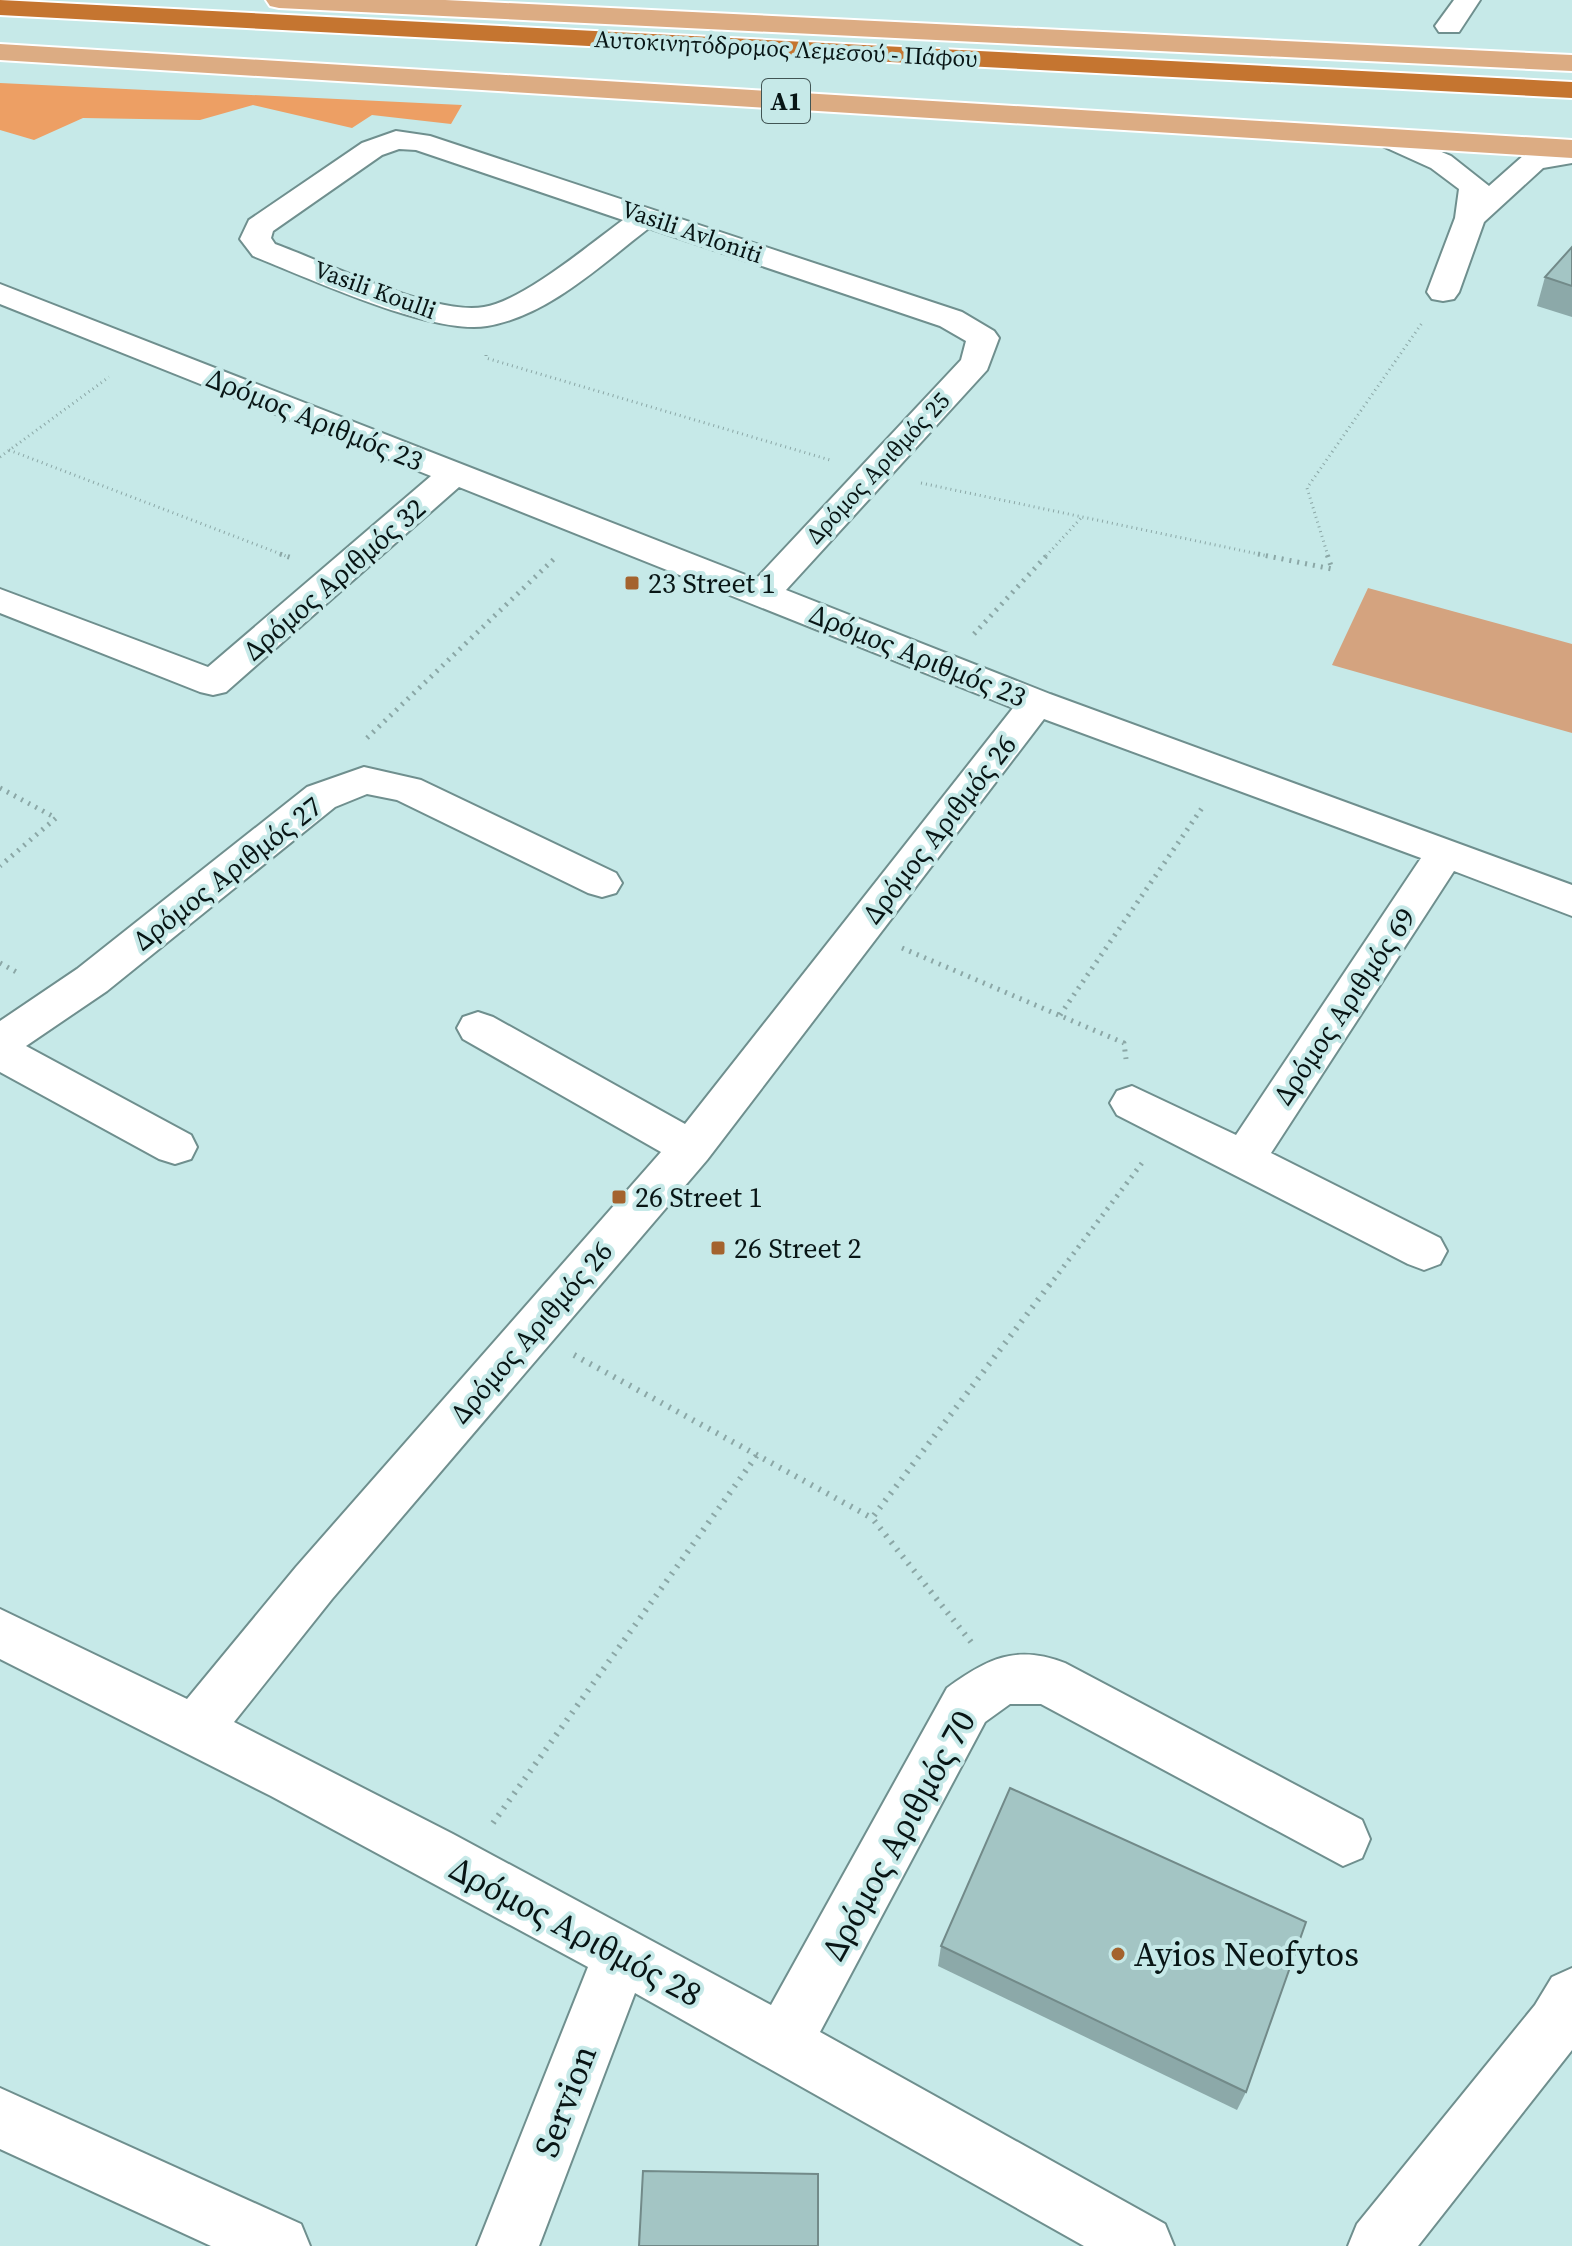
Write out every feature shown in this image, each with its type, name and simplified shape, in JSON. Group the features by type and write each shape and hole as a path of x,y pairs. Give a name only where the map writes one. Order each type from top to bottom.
{"highway":[{"name":"Αυτοκινητόδρομος Λεμεσού - Πάφου","path":"0,7 1572,90"},
{"name":"Αυτοκινητόδρομος Λεμεσού - Πάφου","path":"0,32 1572,115"}],"main road":[{"path":"279,0 1572,63"},
{"name":"A1","path":"0,52 1572,151"}],"street":[{"path":"1449,26 1467,0"},
{"path":"1388,138 1441,162 1474,186 1470,218 1443,292"},
{"name":"Vasili Avloniti","path":"396,140 420,142 647,216 951,319 983,338"},
{"name":"Vasili Koulli","path":"396,140 372,149 260,226 255,239 264,250 446,316 485,318 520,306 647,216"},
{"path":"1470,218 1534,161 1572,151"},
{"name":"Δρόμος Αριθμός 23","path":"0,293 1037,703 1572,901"},
{"name":"Δρόμος Αριθμός 25","path":"763,593 976,363 983,338"},
{"name":"Δρόμος Αριθμός 32","path":"0,600 213,683 454,474"},
{"name":"Δρόμος Αριθμός 26","path":"196,1728 314,1583 691,1148 1037,703"},
{"name":"Δρόμος Αριθμός 27","path":"0,1042 92,980 321,797 364,780 407,789 602,883"},
{"name":"Δρόμος Αριθμός 69","path":"1243,1160 1446,852"},
{"path":"478,1028 691,1148"},
{"path":"0,1052 175,1147"},
{"path":"1132,1103 1424,1251"},
{"name":"Δρόμος Αριθμός 28","path":"0,1633 196,1728 783,2041 1143,2246"},
{"path":"1001,1680 1046,1680 1343,1839"},
{"name":"Δρόμος Αριθμός 70","path":"783,2041 966,1705 1001,1680"},
{"name":"Servion","path":"508,2246 621,1955"},
{"path":"1379,2246 1566,2019"},
{"path":"0,2118 279,2246"}],"path":[{"path":"485,318 486,358 874,473 1332,569 1307,488 1443,292"},
{"path":"0,457 145,350"},
{"path":"9,450 338,575"},
{"path":"945,667 1081,517"},
{"path":"362,743 588,525"},
{"path":"1060,1015 1227,773"},
{"path":"0,788 56,818 0,866"},
{"path":"860,930 1124,1043 1132,1103"},
{"path":"872,1518 1172,1124"},
{"path":"531,1332 872,1518 1001,1680"},
{"path":"460,1870 757,1455"}],"shaded area":[{"path":"0,83 462,105 451,124 372,115 352,128 253,105 200,120 83,118 34,140 0,130"},
{"path":"1368,588 1572,644 1572,733 1332,665"}],"building":[{"path":"1572,247 1572,286 1545,277"},
{"name":"Ayios Neofytos","path":"1010,1788 1306,1922 1246,2092 941,1946"},
{"path":"643,2171 818,2174 818,2246 639,2246"}],"place":[{"name":"23 Street 1","path":"632,583"},
{"name":"26 Street 1","path":"619,1197"},
{"name":"26 Street 2","path":"718,1248"},
{"name":"Ayios Neofytos","path":"1118,1954"}]}
